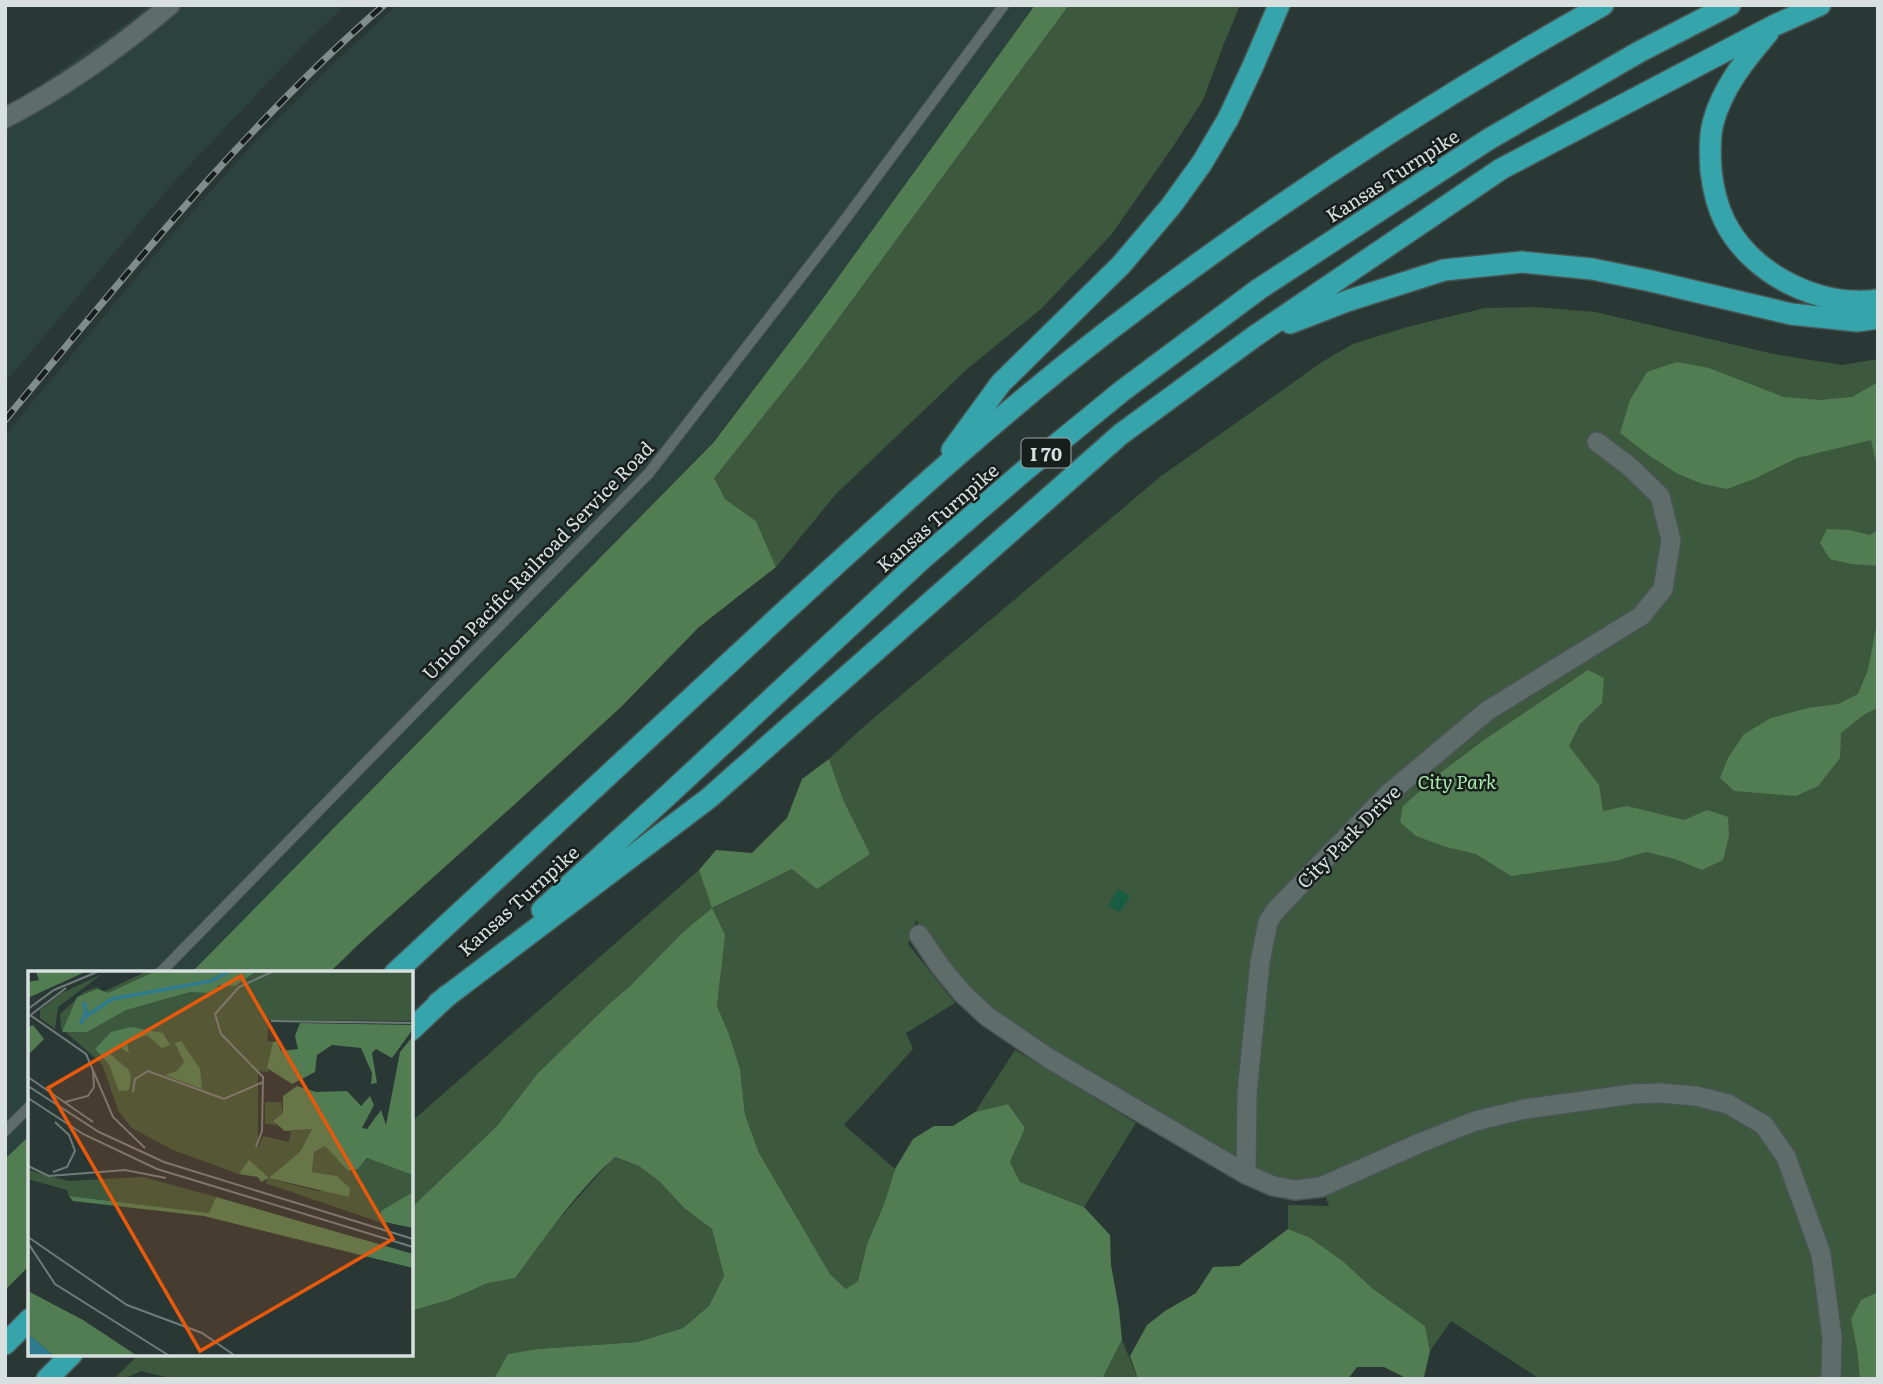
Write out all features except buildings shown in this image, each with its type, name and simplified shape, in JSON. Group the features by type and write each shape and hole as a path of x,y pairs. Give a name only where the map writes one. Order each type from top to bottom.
{"highway":[{"path":"932,476 1000,383 1121,265 1171,206 1202,163 1228,119 1279,5"},
{"name":"Kansas Turnpike","path":"398,971 932,476 1107,332 1240,233 1369,145 1516,54 1603,5"},
{"name":"Kansas Turnpike","path":"413,1028 922,559 1122,391 1259,289 1489,139 1639,52 1730,5"},
{"path":"438,1003 709,798 1121,434 1255,336 1501,169 1773,26 1820,5"},
{"path":"1773,26 1727,86 1712,124 1710,157 1714,190 1726,223 1745,250 1782,281 1818,296 1861,302 1878,300"},
{"path":"1255,336 1347,301 1444,270 1522,262 1592,270 1639,279 1791,314 1857,321 1878,318"},
{"path":"5,1345 28,1321"},
{"path":"47,1379 70,1356"}],"street":[{"path":"5,118 37,102 87,69 139,32 170,5"},
{"name":"City Park Drive","path":"1246,1174 1247,1094 1260,962 1268,922 1275,911 1387,795 1488,711 1641,616 1663,589 1671,540 1660,496 1629,466 1597,442"},
{"path":"919,935 962,993 988,1017 1050,1059 1246,1174 1273,1186 1295,1190 1321,1187 1475,1121 1525,1108 1660,1093 1696,1096 1728,1104 1764,1125 1786,1157 1821,1254 1832,1337 1831,1379"}],"lane":[{"name":"Union Pacific Railroad Service Road","path":"162,971 649,472 838,229 1004,5"},
{"path":"5,1131 28,1108"}],"shaded area":[{"path":"148,5 346,5 309,39 172,184 5,383 5,106 41,84"},
{"path":"397,5 1035,5 821,301 712,443 193,971 28,971 28,1137 5,1159 5,435 175,231 252,145 337,60"}],"green space":[{"path":"1035,5 1069,5 805,364 714,478 725,499 756,521 776,567 699,627 621,707 331,971 193,971 713,443 821,301"},
{"path":"1069,5 1240,5 1203,100 1111,235 1042,308 966,370 836,494 776,567 756,521 725,499 713,478 805,364"},
{"name":"City Park","path":"1534,307 1595,312 1774,354 1842,365 1878,359 1878,1379 1540,1379 1451,1321 1430,1351 1425,1326 1372,1288 1344,1262 1309,1237 1288,1229 1288,1205 1329,1206 1319,1178 1285,1182 1260,1173 1041,1045 991,1008 958,978 916,920 908,944 955,1003 906,1033 913,1049 844,1125 895,1169 867,1244 858,1281 846,1289 830,1274 759,1153 745,1113 740,1069 717,1006 721,970 712,908 683,932 537,1074 497,1126 413,1206 413,1120 699,870 713,908 792,869 845,805 829,759 1160,477 1322,362 1353,344 1407,327 1485,308"},
{"path":"1677,362 1709,368 1784,397 1820,400 1852,397 1878,382 1878,471 1871,440 1797,458 1727,489 1703,484 1678,474 1620,433 1630,400 1647,372"},
{"path":"1827,529 1850,530 1870,535 1878,530 1878,566 1830,559 1820,543"},
{"path":"1878,617 1878,708 1865,714 1841,733 1840,758 1818,786 1796,796 1734,791 1720,778 1728,758 1744,734 1771,718 1808,708 1838,704 1858,694 1868,670"},
{"path":"1588,670 1604,678 1602,703 1580,724 1569,746 1599,785 1603,811 1627,806 1684,820 1707,810 1728,817 1729,836 1723,860 1702,870 1675,859 1646,852 1615,861 1511,876 1476,854 1416,836 1400,822 1403,806 1439,774 1484,740"},
{"path":"829,759 844,802 870,854 817,889 792,869 712,908 699,870 716,850 752,853 787,818 802,779"},
{"path":"712,908 725,935 717,1006 740,1069 745,1114 759,1153 830,1274 846,1289 858,1281 867,1244 895,1169 913,1139 934,1126 953,1126 975,1112 1008,1104 1025,1128 1010,1162 1020,1182 1084,1207 1110,1235 1111,1265 1122,1340 1102,1379 494,1379 508,1354 537,1349 638,1342 683,1328 709,1306 724,1276 712,1229 684,1208 660,1182 639,1166 615,1157 574,1200 515,1278 488,1283 449,1300 413,1310 413,1206 497,1126 537,1074 683,932"},
{"path":"1015,1050 1136,1123 1084,1207 1020,1182 1010,1162 1025,1128 1008,1104 975,1112"},
{"path":"28,1137 28,1267 5,1290 5,1159"},
{"path":"614,1157 639,1166 660,1182 684,1208 712,1229 724,1276 709,1306 683,1328 638,1342 537,1349 509,1354 494,1379 174,1379 141,1371 124,1379 114,1379 137,1356 413,1356 413,1310 449,1300 488,1283 515,1277 553,1226"},
{"path":"1288,1229 1309,1237 1344,1262 1372,1288 1425,1326 1430,1351 1424,1377 1408,1379 1384,1367 1357,1367 1348,1379 1138,1379 1130,1356 1147,1325 1196,1293 1213,1267 1239,1266"},
{"path":"1878,1292 1878,1379 1860,1379 1851,1319 1861,1300"},
{"path":"1122,1340 1138,1379 1102,1379"}],"railway":[{"path":"5,420 140,258 233,152 332,52 384,5"}]}
